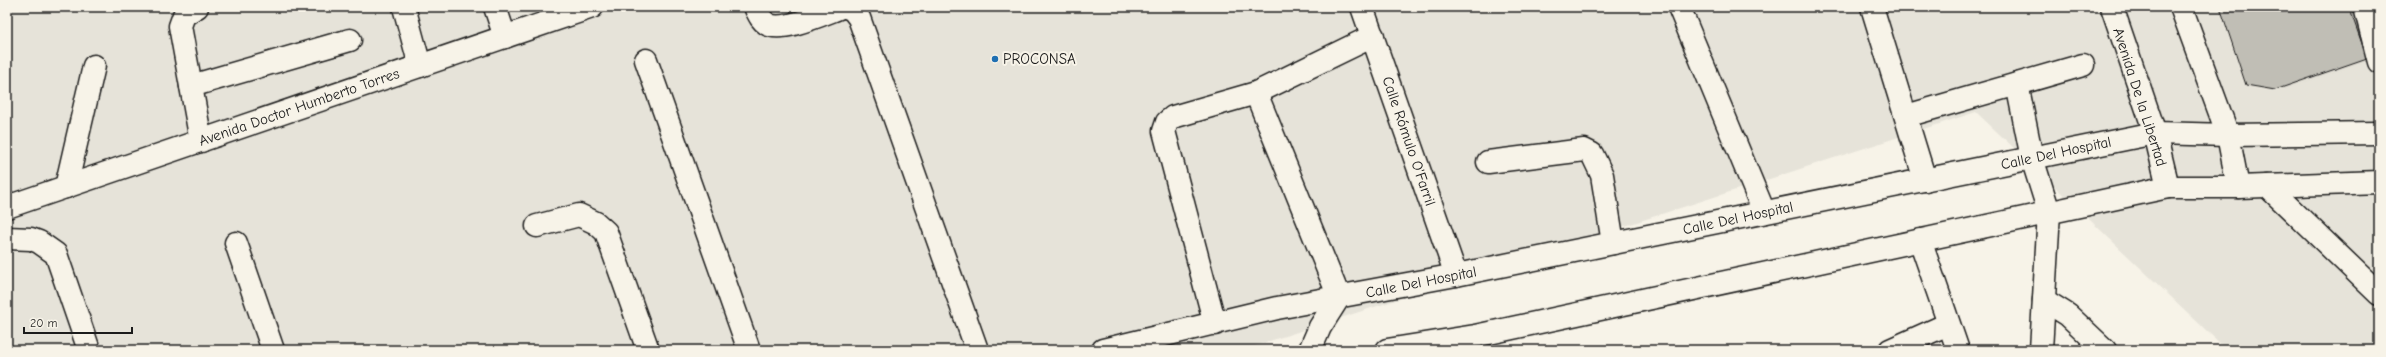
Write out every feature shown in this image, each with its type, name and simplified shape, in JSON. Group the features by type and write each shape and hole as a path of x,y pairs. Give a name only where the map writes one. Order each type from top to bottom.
{"street":[{"path":"197,7 184,15 180,26 201,141"},
{"path":"404,7 420,66"},
{"path":"495,7 505,37"},
{"name":"Avenida Doctor Humberto Torres","path":"7,207 592,7"},
{"path":"756,9 761,18 768,25 782,27 842,7"},
{"path":"846,7 853,10 859,18 977,350"},
{"name":"Calle Rómulo O'Farril","path":"1362,7 1456,275"},
{"path":"1679,7 1764,212"},
{"path":"1872,7 1925,180"},
{"name":"Avenida De la Libertad","path":"2112,7 2154,133 2168,187"},
{"path":"2181,7 2228,135 2238,187"},
{"path":"2365,7 2379,62"},
{"path":"1215,324 1164,132 1167,122 1174,117 1256,93 1372,36"},
{"path":"191,86 350,40"},
{"path":"646,60 749,350"},
{"path":"1906,116 2082,65"},
{"path":"66,187 94,66"},
{"path":"2017,84 2032,158 2049,212 2041,350"},
{"path":"1256,93 1339,297 1320,327 1310,350"},
{"name":"Calle Del Hospital","path":"1103,350 1277,308 1613,244 2154,133 2228,135 2379,133"},
{"path":"1488,162 1584,150 1592,154 1602,175 1613,244"},
{"path":"1387,350 1475,336 2168,187 2238,187 2379,182"},
{"path":"2267,186 2379,294"},
{"path":"537,226 579,214 596,223 606,232 648,350"},
{"path":"7,238 31,239 39,242 56,254 88,350"},
{"path":"1920,240 1958,350"},
{"path":"236,243 273,350"},
{"path":"2044,300 2068,315 2105,350"},
{"path":"1890,350 1948,324"}],"shaded area":[{"path":"7,7 2379,7 2379,350 2227,350 1976,112 1242,350 7,350"}],"building":[{"path":"2220,7 2349,7 2367,58 2275,90 2246,85"}],"place":[{"name":"PROCONSA","path":"995,59"}]}
